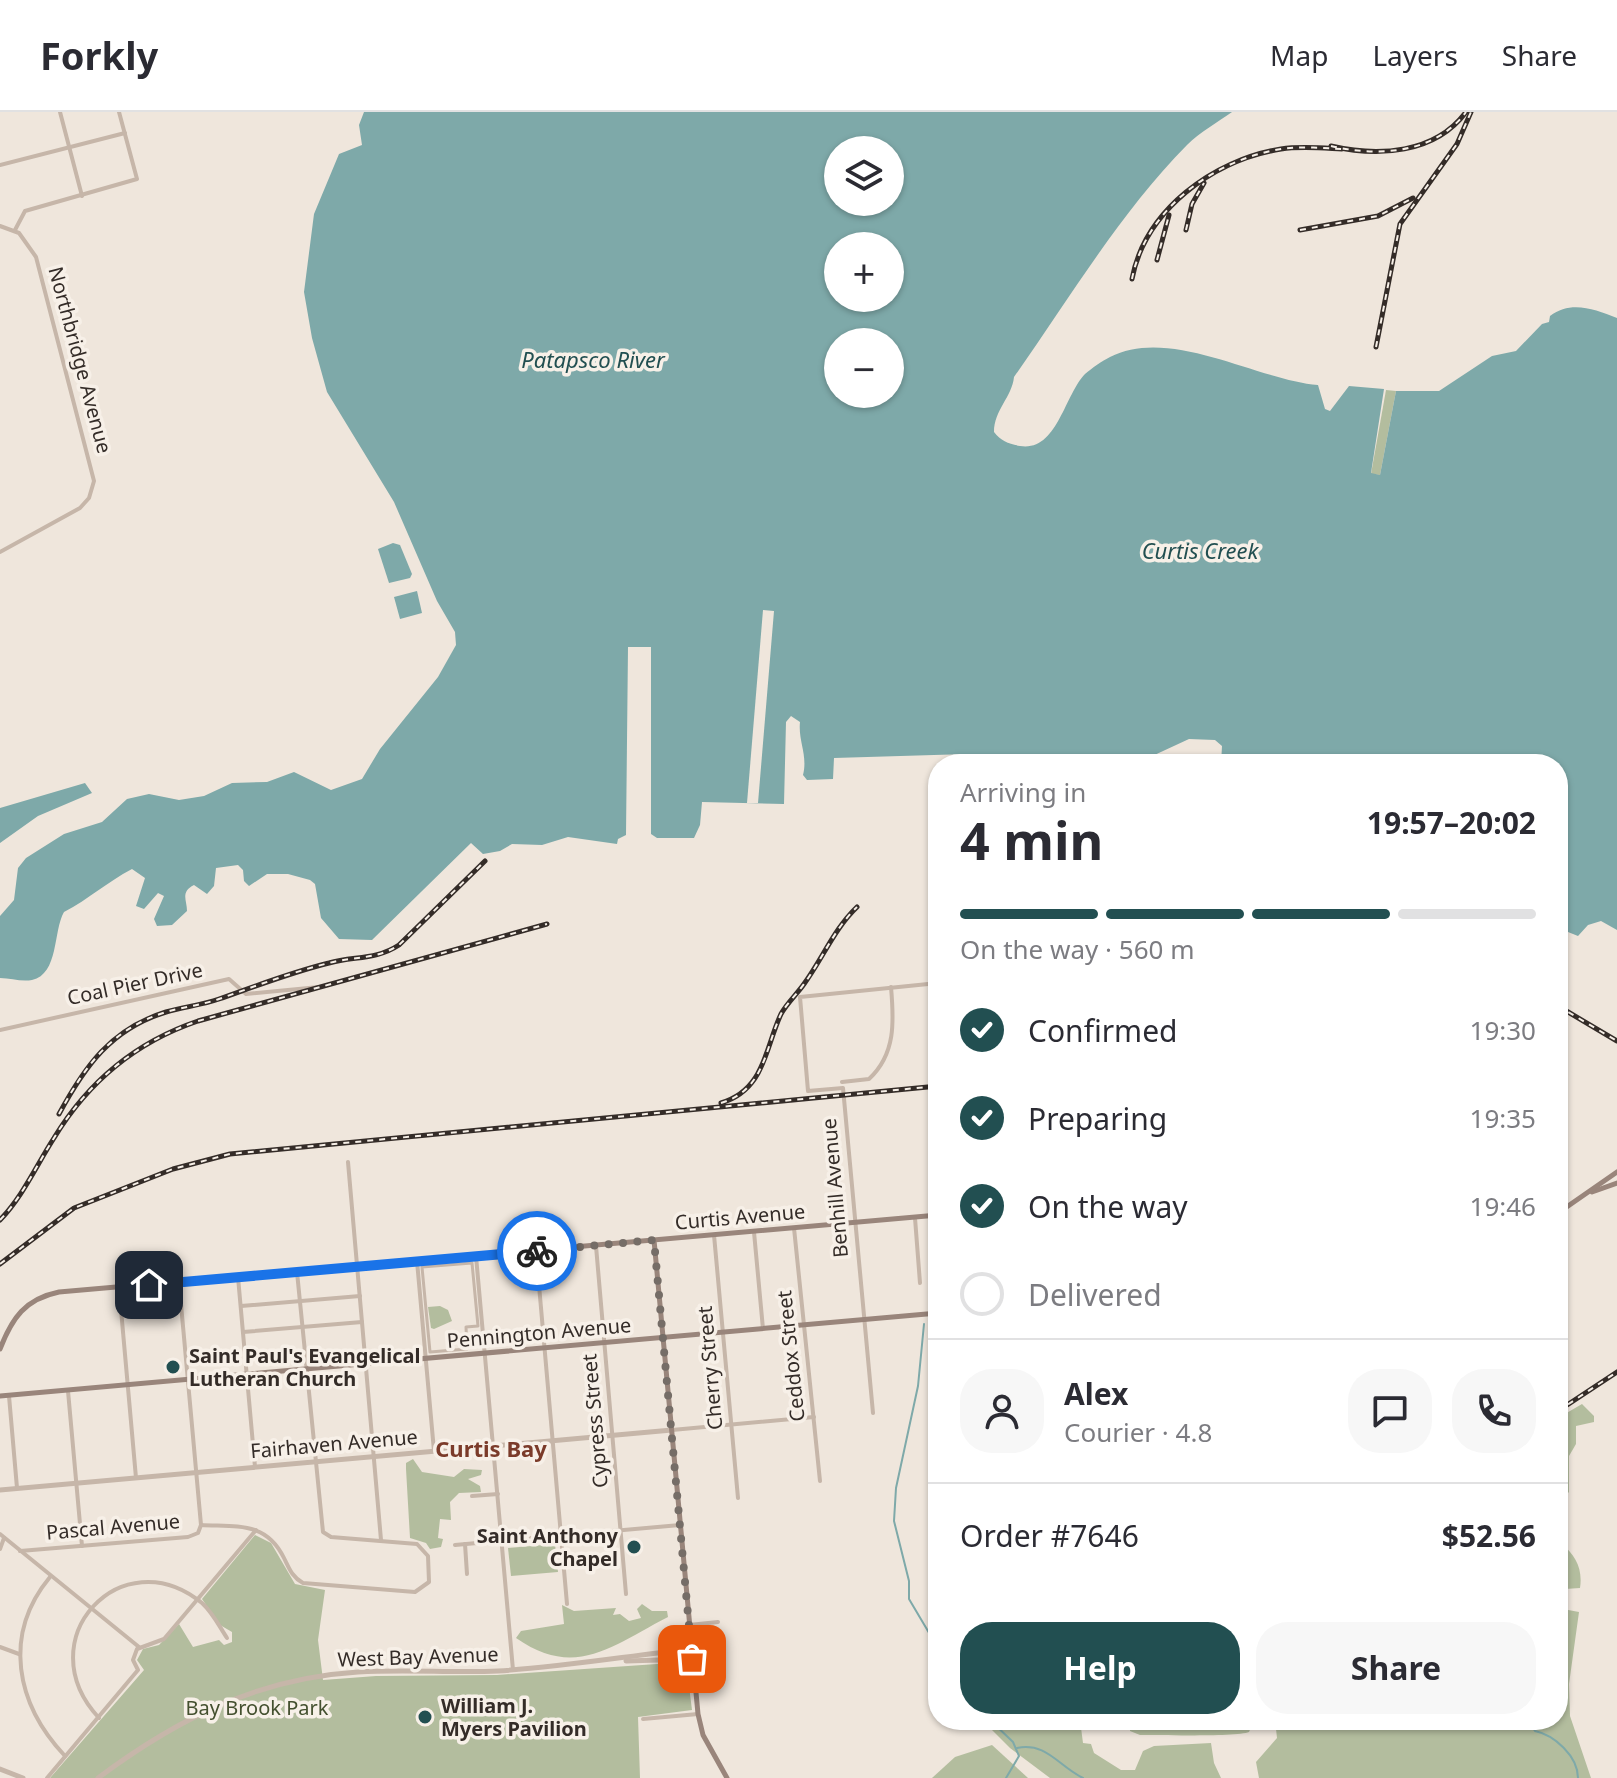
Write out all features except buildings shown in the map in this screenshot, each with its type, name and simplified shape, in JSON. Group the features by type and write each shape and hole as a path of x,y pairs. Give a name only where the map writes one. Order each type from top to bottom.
{"main road":[{"path":"1568,1206 1617,1170"},
{"path":"1587,1194 1617,1183"},
{"name":"Curtis Avenue","path":"0,1349 19,1311 37,1298 59,1292 928,1216"},
{"path":"654,1240 698,1714 703,1735 727,1778"},
{"name":"Pennington Avenue","path":"0,1396 928,1313"}],"street":[{"path":"60,112 82,196"},
{"path":"0,226 15,230 25,211 137,179 119,112"},
{"path":"0,165 125,133"},
{"name":"Northbridge Avenue","path":"0,552 80,508 91,493 94,473 36,257 28,242 15,230"},
{"name":"Coal Pier Drive","path":"0,1030 229,979 246,994 319,987"},
{"path":"842,1082 869,1079 881,1065 893,1029 891,987 928,984"},
{"name":"Benhill Avenue","path":"873,1413 843,1088 808,1091 800,997 891,987"},
{"path":"348,1162 381,1540"},
{"path":"915,1218 920,1283"},
{"name":"Ceddox Street","path":"794,1228 820,1481"},
{"path":"754,1231 763,1329"},
{"name":"Cherry Street","path":"714,1235 738,1498"},
{"name":"Cypress Street","path":"596,1246 626,1594"},
{"path":"536,1251 567,1604"},
{"path":"476,1256 513,1670"},
{"path":"417,1261 434,1451"},
{"path":"472,1263 478,1326 466,1327 467,1349 430,1352 422,1267 472,1263"},
{"path":"2,1536 89,1610 139,1647 160,1642 257,1529 274,1539 291,1573 303,1583 415,1592 429,1582 429,1560 425,1548 409,1543 325,1534 314,1462 297,1272"},
{"path":"238,1277 255,1467"},
{"path":"179,1282 201,1525"},
{"path":"119,1287 136,1478"},
{"path":"241,1306 360,1296"},
{"path":"243,1332 362,1322"},
{"path":"274,1355 304,1352"},
{"path":"68,1391 82,1546"},
{"path":"9,1396 17,1488"},
{"name":"Fairhaven Avenue","path":"0,1490 814,1417"},
{"path":"472,1496 498,1494"},
{"name":"Pascal Avenue","path":"20,1551 188,1537 198,1533 201,1525 257,1529"},
{"path":"455,1545 680,1525"},
{"path":"0,1549 2,1536"},
{"path":"465,1544 467,1574"},
{"path":"50,1577 27,1615 19,1654 20,1675 28,1704 44,1733 65,1756"},
{"path":"99,1718 83,1700 72,1668 74,1636 89,1610 114,1590 142,1582 171,1586 209,1610 227,1638"},
{"path":"689,1625 718,1622"},
{"path":"0,1647 19,1654"},
{"path":"47,1778 138,1670 133,1660 139,1647"},
{"name":"West Bay Avenue","path":"98,1778 174,1725 214,1706 270,1686 360,1672 513,1670 621,1660 691,1649"},
{"name":"West Bay Avenue","path":"621,1660 692,1659"},
{"path":"643,1719 698,1714"},
{"path":"0,1769 23,1778"}],"green space":[{"path":"1386,390 1396,391 1380,475 1371,474"},
{"path":"440,1306 448,1310 452,1321 431,1328 428,1307"},
{"path":"1582,1404 1594,1416 1594,1422 1576,1426 1576,1444 1569,1456 1568,1493 1568,1412"},
{"path":"413,1459 422,1472 454,1477 464,1469 482,1470 481,1475 468,1479 480,1486 481,1492 459,1493 450,1502 451,1520 440,1519 438,1538 443,1539 441,1547 430,1549 426,1543 410,1538 406,1463"},
{"name":"Bay Brook Park","path":"255,1535 271,1543 295,1584 325,1590 318,1640 323,1680 376,1676 497,1675 686,1662 692,1710 638,1717 640,1778 50,1778 144,1670 137,1660 143,1649 159,1645 179,1624 193,1647 219,1640 224,1645 232,1642 232,1632 220,1625 202,1599"},
{"path":"555,1544 558,1572 511,1576 508,1548"},
{"path":"1568,1550 1577,1563 1580,1588 1568,1589"},
{"path":"642,1604 652,1611 667,1611 668,1617 594,1654 557,1656 516,1638 521,1631 564,1624 562,1605 574,1611 616,1608 613,1615 620,1614 629,1621 641,1618 637,1609"},
{"path":"1568,1610 1579,1612 1569,1684 1570,1716 1591,1778 1259,1778 1256,1762 1277,1738 1276,1730 1568,1730"},
{"path":"992,1730 1081,1730 1083,1743 1091,1744 1094,1753 1121,1770 1135,1770 1143,1751 1154,1746 1211,1743 1214,1763 1221,1778 1050,1778"},
{"path":"1250,1730 1230,1735 1140,1735 1130,1731"},
{"path":"992,1745 1028,1778 932,1778 955,1757"}],"water":[{"name":"Patapsco River","path":"364,112 1232,112 1187,145 1139,199 1014,377 994,432 1006,442 1020,446 1033,446 1051,432 1078,384 1094,367 1110,357 1134,349 1159,348 1186,351 1318,385 1325,409 1330,411 1349,386 1384,389 1371,473 1380,475 1396,391 1439,391 1492,356 1516,351 1542,324 1549,322 1550,316 1566,308 1591,309 1617,318 1617,930 1601,921 1588,925 1578,936 1568,932 1568,754 1222,754 1222,746 1215,740 1189,739 1157,754 928,754 834,758 833,779 807,780 803,775 800,722 791,716 786,722 784,804 702,802 700,825 694,838 657,838 651,834 651,647 628,647 626,835 618,839 617,844 568,837 542,845 512,844 500,851 483,854 471,843 372,940 339,939 321,918 315,884 310,880 288,874 267,874 249,886 238,865 216,868 214,886 207,894 194,885 185,896 187,911 172,925 157,926 154,919 164,896 158,893 144,909 136,906 145,878 132,869 64,912 51,961 41,976 32,980 0,978 0,916 14,900 18,868 26,858 64,834 102,822 127,799 149,794 179,800 204,796 232,783 267,782 294,772 331,790 362,779 380,749 438,677 456,645 455,632 437,601 394,502 327,392 312,338 304,292 314,214 339,154 362,145 359,125"},
{"path":"393,543 400,545 412,574 410,578 389,583 378,549"},
{"path":"417,591 422,613 400,619 394,597"},
{"path":"85,783 92,793 38,816 0,843 0,808"}],"pier":[{"path":"763,610 774,611 758,803 747,803"}],"waterway":[{"path":"924,1324 918,1386 896,1488 894,1521 909,1581 909,1599 928,1631"},
{"path":"1000,1730 1013,1742 1019,1756 1006,1778"},
{"path":"1534,1730 1564,1748 1574,1762 1578,1778"},
{"path":"1017,1748 1036,1748 1083,1778"}],"railway":[{"path":"1331,146 1368,151 1404,149 1438,137 1466,112"},
{"path":"1376,347 1400,224 1457,144 1471,112"},
{"path":"1132,279 1139,254 1151,231 1167,210 1207,177 1231,164 1281,149 1342,149"},
{"path":"1186,230 1192,204 1204,183"},
{"path":"1300,230 1378,216 1413,198"},
{"path":"1157,260 1169,215"},
{"path":"59,1114 90,1065 130,1028 166,1012 213,1001 301,971 390,950 399,945 485,861"},
{"path":"721,1103 736,1097 755,1078 781,1014 857,907"},
{"path":"0,1220 16,1201 82,1099 116,1066 154,1040 198,1021 547,924"},
{"path":"1568,1012 1617,1041"},
{"path":"0,1264 74,1208 173,1169 230,1154 928,1087"},
{"path":"1568,1404 1617,1372"}],"way so far":[{"path":"537,1251 654,1240 692,1659"}],"place":[{"name":"Saint Paul's Evangelical Lutheran Church","path":"173,1367"},
{"name":"Saint Anthony Chapel","path":"634,1547"},
{"name":"William J. Myers Pavilion","path":"425,1717"}],"district":[{"name":"Curtis Bay","path":"491,1449"}],"route":[{"path":"149,1285 537,1251"}],"water label":[{"name":"Curtis Creek","path":"1200,551"}]}
